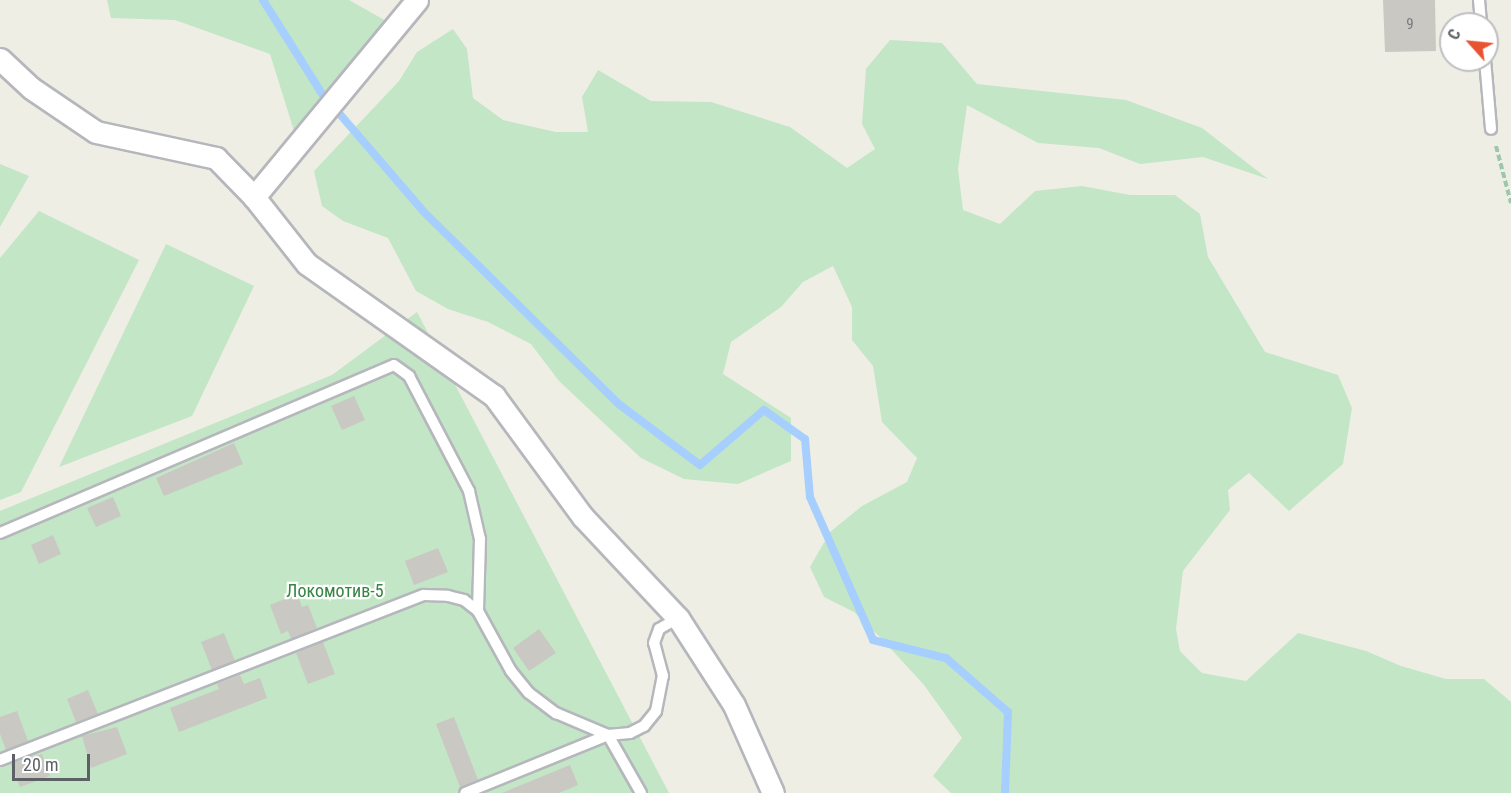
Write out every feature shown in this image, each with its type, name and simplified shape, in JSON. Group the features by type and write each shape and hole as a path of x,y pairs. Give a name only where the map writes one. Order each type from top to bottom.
{"street":[{"path":"254,197 417,0"},
{"path":"0,59 32,88 96,132 216,158 254,197 307,264 494,396 583,518 678,618 734,705 773,793"}],"lane":[{"path":"1486,72 1491,129"},
{"path":"0,533 394,365 409,376 469,491 480,539 478,611"},
{"path":"0,760 424,595 464,600 478,611 511,671 530,693 556,713 608,735 641,793"},
{"path":"465,793 608,735 630,734 644,726 656,711 663,676 654,643 659,629 678,618"}],"path":[{"path":"1491,129 1511,203"}],"green space":[{"path":"107,0 349,0 388,22 294,131 270,54 175,20 111,18"},
{"path":"453,29 467,49 473,98 503,120 556,132 588,132 582,97 598,70 651,101 711,102 790,127 847,168 875,149 862,124 866,69 890,40 942,43 977,84 1126,100 1202,128 1268,179 1203,157 1140,164 1099,148 1038,143 967,105 958,169 963,210 1000,224 1035,191 1082,186 1130,195 1175,195 1200,214 1208,257 1265,352 1338,375 1352,408 1343,464 1289,511 1249,473 1228,490 1230,510 1183,571 1176,629 1180,651 1202,673 1246,681 1298,633 1366,651 1401,666 1446,679 1484,679 1511,702 1511,793 951,793 933,776 962,738 924,685 881,638 854,612 824,597 810,567 830,532 862,506 907,482 917,458 882,422 873,366 852,340 852,307 833,266 803,282 781,307 731,342 723,374 791,418 791,461 738,484 684,479 641,458 559,381 531,344 488,322 448,309 416,291 388,238 343,221 322,206 314,171 399,81 417,52"},
{"path":"0,164 29,176 0,227"},
{"path":"39,211 139,260 21,492 0,500 0,258"},
{"path":"166,244 254,286 192,416 59,467"},
{"name":"Локомотив-5","path":"417,312 669,793 0,793 0,511 332,375"}],"building":[{"path":"1383,0 1435,0 1436,51 1385,52"},
{"path":"354,396 365,420 342,430 331,406"},
{"path":"234,443 243,464 164,496 156,478"},
{"path":"113,497 121,516 96,527 87,508"},
{"path":"53,535 61,554 39,564 31,545"},
{"path":"438,548 448,572 414,585 405,561"},
{"path":"297,594 302,607 308,605 317,628 291,639 288,631 281,634 270,605"},
{"path":"539,629 556,653 529,671 513,648"},
{"path":"224,633 235,661 212,670 201,642"},
{"path":"323,642 335,674 308,684 296,653"},
{"path":"240,675 244,684 260,678 267,698 179,732 170,708 219,689 217,684"},
{"path":"88,690 98,714 76,722 67,699"},
{"path":"17,711 28,741 6,750 0,734 0,717"},
{"path":"454,717 478,780 460,787 436,724"},
{"path":"117,727 127,754 91,768 82,736"},
{"path":"42,754 50,776 20,787 11,764"},
{"path":"570,765 578,785 559,793 502,793"}],"waterway":[{"path":"263,0 324,97"},
{"path":"338,112 424,212 620,405 700,465 764,410 805,439 810,497 873,640 946,658 1008,712 1005,793"}]}
